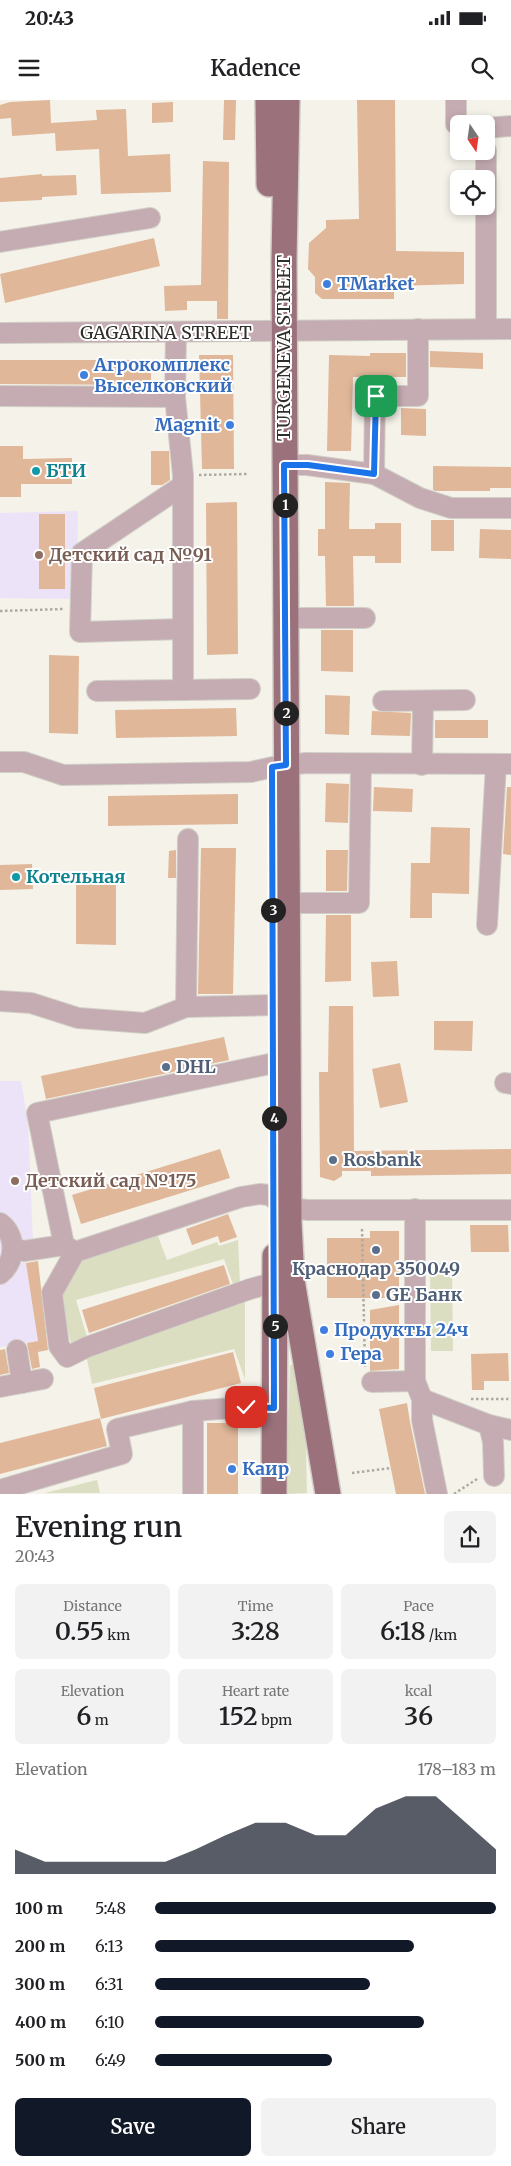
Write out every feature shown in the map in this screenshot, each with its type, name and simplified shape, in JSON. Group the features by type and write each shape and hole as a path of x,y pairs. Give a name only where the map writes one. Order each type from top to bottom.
{"main road":[{"name":"TURGENEVA STREET","path":"268,100 284,465 285,618 279,766 274,1063 282,1204 292,1280 328,1494"},
{"name":"TURGENEVA STREET","path":"274,1494 276,1282 282,1204 286,903 279,766 277,332 287,100"},
{"path":"275,1380 285,1361 290,1358 298,1359 308,1372"}],"street":[{"path":"456,100 456,115"},
{"path":"495,127 511,126"},
{"path":"486,160 486,329"},
{"path":"0,242 150,218"},
{"path":"374,474 376,396 418,396 418,329"},
{"name":"GAGARINA STREET","path":"0,333 511,329"},
{"path":"176,333 175,397 182,481 183,690"},
{"path":"0,396 175,397"},
{"path":"284,465 308,465 374,474 420,498 450,508 511,508"},
{"path":"182,481 82,553 80,632 183,629"},
{"path":"285,618 365,618"},
{"path":"97,691 250,689"},
{"path":"383,701 465,700"},
{"path":"422,765 423,701"},
{"path":"0,762 24,762 63,775 251,772 279,766 503,764 487,925"},
{"path":"286,903 359,903 361,764"},
{"path":"186,1007 188,839"},
{"path":"0,1001 31,1003 78,1018 145,1022 186,1007 274,1005"},
{"path":"274,1063 37,1113 70,1248 52,1293 59,1346 67,1357 105,1340 250,1289 276,1282"},
{"path":"13,1248 24,1251 70,1248 260,1194 269,1195 282,1204 415,1210 511,1210"},
{"path":"415,1210 418,1390 437,1494"},
{"path":"0,1223 10,1236 13,1248 11,1261 0,1274"},
{"path":"17,1350 22,1383"},
{"path":"368,1378 418,1390 490,1425 511,1430"},
{"path":"0,1387 43,1379"},
{"path":"0,1490 122,1454 117,1429 193,1411 246,1407 274,1408"},
{"path":"193,1411 193,1494"},
{"path":"490,1425 493,1442 494,1476"}],"path":[{"path":"182,481 247,474"},
{"path":"0,610 81,609"},
{"path":"362,1229 368,1378"},
{"path":"352,1473 391,1468"}],"shaded area":[{"name":"Детский сад №91","path":"78,511 77,599 0,598 0,513"},
{"name":"Детский сад №175","path":"0,1081 21,1081 28,1122 33,1240 23,1242 38,1341 0,1347"}],"green space":[{"path":"156,1231 167,1260 217,1242 219,1246 238,1240 240,1285 234,1287 224,1259 76,1300 90,1347 73,1352 59,1293 74,1260"},
{"path":"430,1263 452,1263 453,1351 431,1351"},
{"path":"245,1300 245,1379 234,1349 92,1384 86,1354"},
{"path":"290,1365 294,1365 305,1412 307,1493 286,1494"},
{"path":"97,1480 100,1493 45,1493"}],"building":[{"path":"50,100 51,123 97,120 96,110 126,109 128,156 170,154 171,192 101,194 99,149 56,151 55,133 12,136 11,118 0,119 0,105 10,102"},
{"path":"224,100 236,100 235,140 223,140"},
{"path":"357,100 395,100 396,251 464,252 464,284 394,286 394,299 322,299 315,293 315,277 308,269 309,243 326,228 326,220 359,219"},
{"path":"173,102 173,122 152,123 152,103"},
{"path":"203,161 229,162 228,319 217,319 217,301 187,301 187,310 165,311 164,286 201,285"},
{"path":"42,174 42,176 76,175 77,195 42,197 42,200 0,202 0,178"},
{"path":"154,238 160,266 5,303 0,274"},
{"path":"430,351 483,353 483,369 430,367"},
{"path":"370,353 406,353 406,377 353,377 351,451 327,451 329,355 370,356"},
{"path":"199,355 233,355 234,469 202,469"},
{"path":"0,360 151,360 151,385 0,384"},
{"path":"401,408 426,409 426,436 401,435"},
{"name":"БТИ","path":"0,446 23,446 23,459 72,458 72,484 21,484 21,497 0,497"},
{"path":"151,451 169,451 170,480 162,485 151,485"},
{"path":"433,466 511,467 511,488 490,488 490,491 436,491 433,490"},
{"path":"325,482 350,483 349,529 375,529 375,523 401,523 401,563 375,563 375,556 353,556 354,606 326,606 325,556 318,556 318,529 325,529"},
{"path":"237,502 238,654 207,655 206,503"},
{"path":"39,514 65,514 65,589 39,589"},
{"path":"431,520 454,520 454,551 431,551"},
{"path":"480,529 511,530 511,559 479,558"},
{"path":"321,630 353,630 353,672 321,671"},
{"path":"49,655 79,656 78,734 49,733"},
{"path":"325,695 350,696 349,735 325,734"},
{"path":"236,708 237,736 116,738 115,710"},
{"path":"372,711 411,713 410,736 371,735"},
{"path":"435,720 488,720 488,738 435,738"},
{"path":"326,783 349,784 348,823 325,822"},
{"path":"374,787 413,789 412,812 373,811"},
{"path":"507,787 511,787 511,855 503,854"},
{"path":"238,794 238,824 108,826 108,796"},
{"path":"431,827 470,828 469,894 432,893 432,918 410,918 411,863 430,863"},
{"path":"201,848 236,848 233,994 198,994"},
{"path":"176,850 176,878 168,878 169,851"},
{"path":"326,850 348,850 347,891 326,891"},
{"name":"Котельная","path":"32,864 33,889 0,890 0,865"},
{"path":"76,877 116,877 116,945 76,944"},
{"path":"326,915 351,915 351,981 325,982"},
{"path":"397,961 399,996 373,997 371,962"},
{"path":"329,1006 353,1006 354,1151 511,1149 511,1174 371,1176 371,1171 342,1171 342,1176 334,1181 320,1177 319,1072 328,1072"},
{"path":"434,1021 473,1021 472,1051 434,1050"},
{"path":"224,1037 229,1060 46,1099 41,1076"},
{"path":"400,1063 408,1102 380,1108 372,1069"},
{"path":"220,1149 230,1178 81,1224 72,1195"},
{"path":"228,1214 237,1237 220,1243 218,1236 192,1245 186,1229"},
{"path":"470,1225 508,1225 509,1252 471,1252"},
{"path":"370,1231 399,1231 399,1298 327,1298 327,1238 370,1238"},
{"path":"38,1261 48,1350 38,1352 40,1367 32,1369 27,1343 38,1341 26,1263"},
{"path":"224,1265 230,1284 89,1333 82,1310"},
{"path":"399,1305 399,1369 370,1371 370,1310"},
{"path":"5,1349 9,1373 0,1375 0,1350"},
{"path":"233,1352 241,1383 101,1419 94,1388"},
{"path":"508,1353 509,1381 484,1381 484,1390 472,1390 471,1354"},
{"path":"407,1403 425,1494 396,1494 379,1409"},
{"path":"100,1418 107,1446 0,1474 0,1443"},
{"path":"207,1423 238,1423 238,1494 207,1494"}],"place":[{"name":"TMarket","path":"327,284"},
{"name":"Агрокомплекс Выселковский","path":"84,375"},
{"name":"Magnit","path":"230,425"},
{"name":"БТИ","path":"36,471"},
{"name":"Детский сад №91","path":"39,555"},
{"name":"Котельная","path":"16,877"},
{"name":"DHL","path":"166,1067"},
{"name":"Rosbank","path":"333,1160"},
{"name":"Детский сад №175","path":"15,1181"},
{"name":"Краснодар 350049","path":"376,1250"},
{"name":"GE Банк","path":"376,1295"},
{"name":"Продукты 24ч","path":"324,1330"},
{"name":"Гера","path":"330,1354"},
{"name":"Каир","path":"232,1469"}],"route":[{"path":"246,1407 274,1408 276,1282 274,1222 272,767 286,765 284,465 308,465 374,474 376,396"}]}
